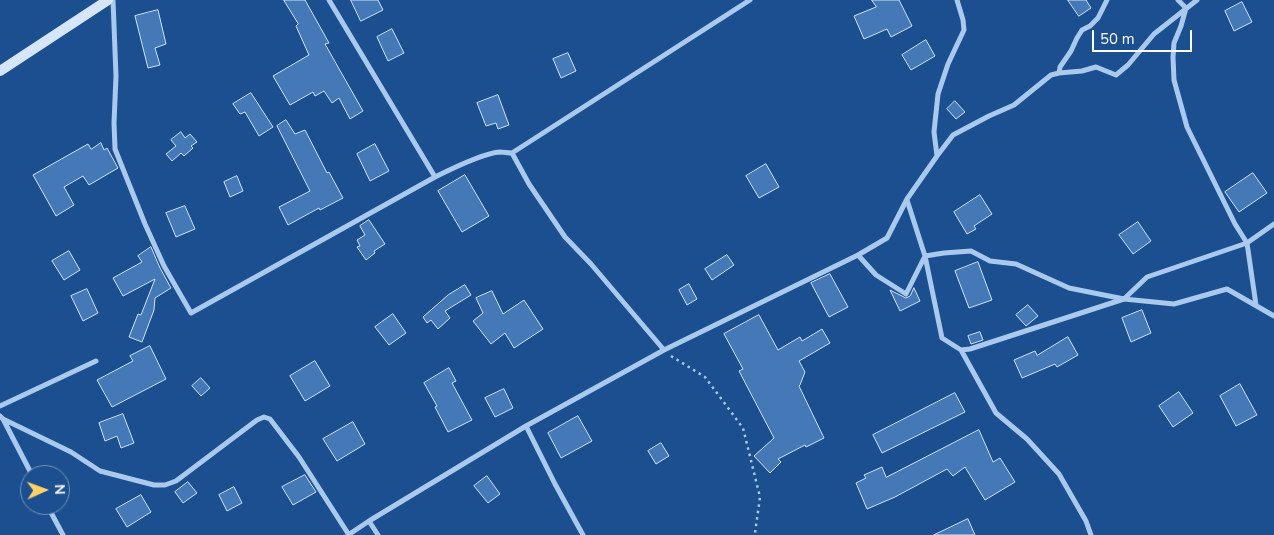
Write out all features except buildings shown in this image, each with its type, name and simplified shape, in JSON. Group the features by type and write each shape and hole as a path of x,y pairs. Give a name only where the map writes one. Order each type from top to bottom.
{"main road":[{"path":"0,71 108,0"}],"street":[{"path":"113,0 116,76 115,149 160,257 191,313 451,169 489,154 512,153 750,0"},
{"path":"329,0 435,177"},
{"path":"937,156 934,132 938,94 948,64 964,30 963,20 956,0"},
{"path":"1059,73 1060,67 1082,30 1090,26 1098,18 1107,0"},
{"path":"1178,0 1186,8"},
{"path":"1,417 71,452 100,471 154,485 165,485 176,481 257,420 264,417 270,419 299,457 348,535 526,426 664,350 858,255 887,238 907,199 953,136 989,116 1014,105 1051,76 1059,73 1082,71 1096,67 1116,75 1128,65 1154,34 1197,0"},
{"path":"1186,8 1182,26 1174,43 1174,80 1186,127 1235,224 1247,243 1256,305"},
{"path":"512,153 529,184 565,237 664,350"},
{"path":"907,199 925,256 942,338 960,350 996,413 1027,439 1059,474 1086,521 1091,535"},
{"path":"960,350 970,349 1124,299 1147,276 1247,243 1274,224"},
{"path":"925,256 971,251 990,261 1016,264 1069,288 1124,299 1174,304 1227,289 1274,316"},
{"path":"858,255 876,274 906,294 925,256"},
{"path":"0,406 96,361"},
{"path":"1,417 27,465"},
{"path":"526,426 583,535"},
{"path":"52,515 63,535"},
{"path":"369,521 378,535"}],"path":[{"path":"664,350 705,377 743,428 760,498 754,535"}]}
